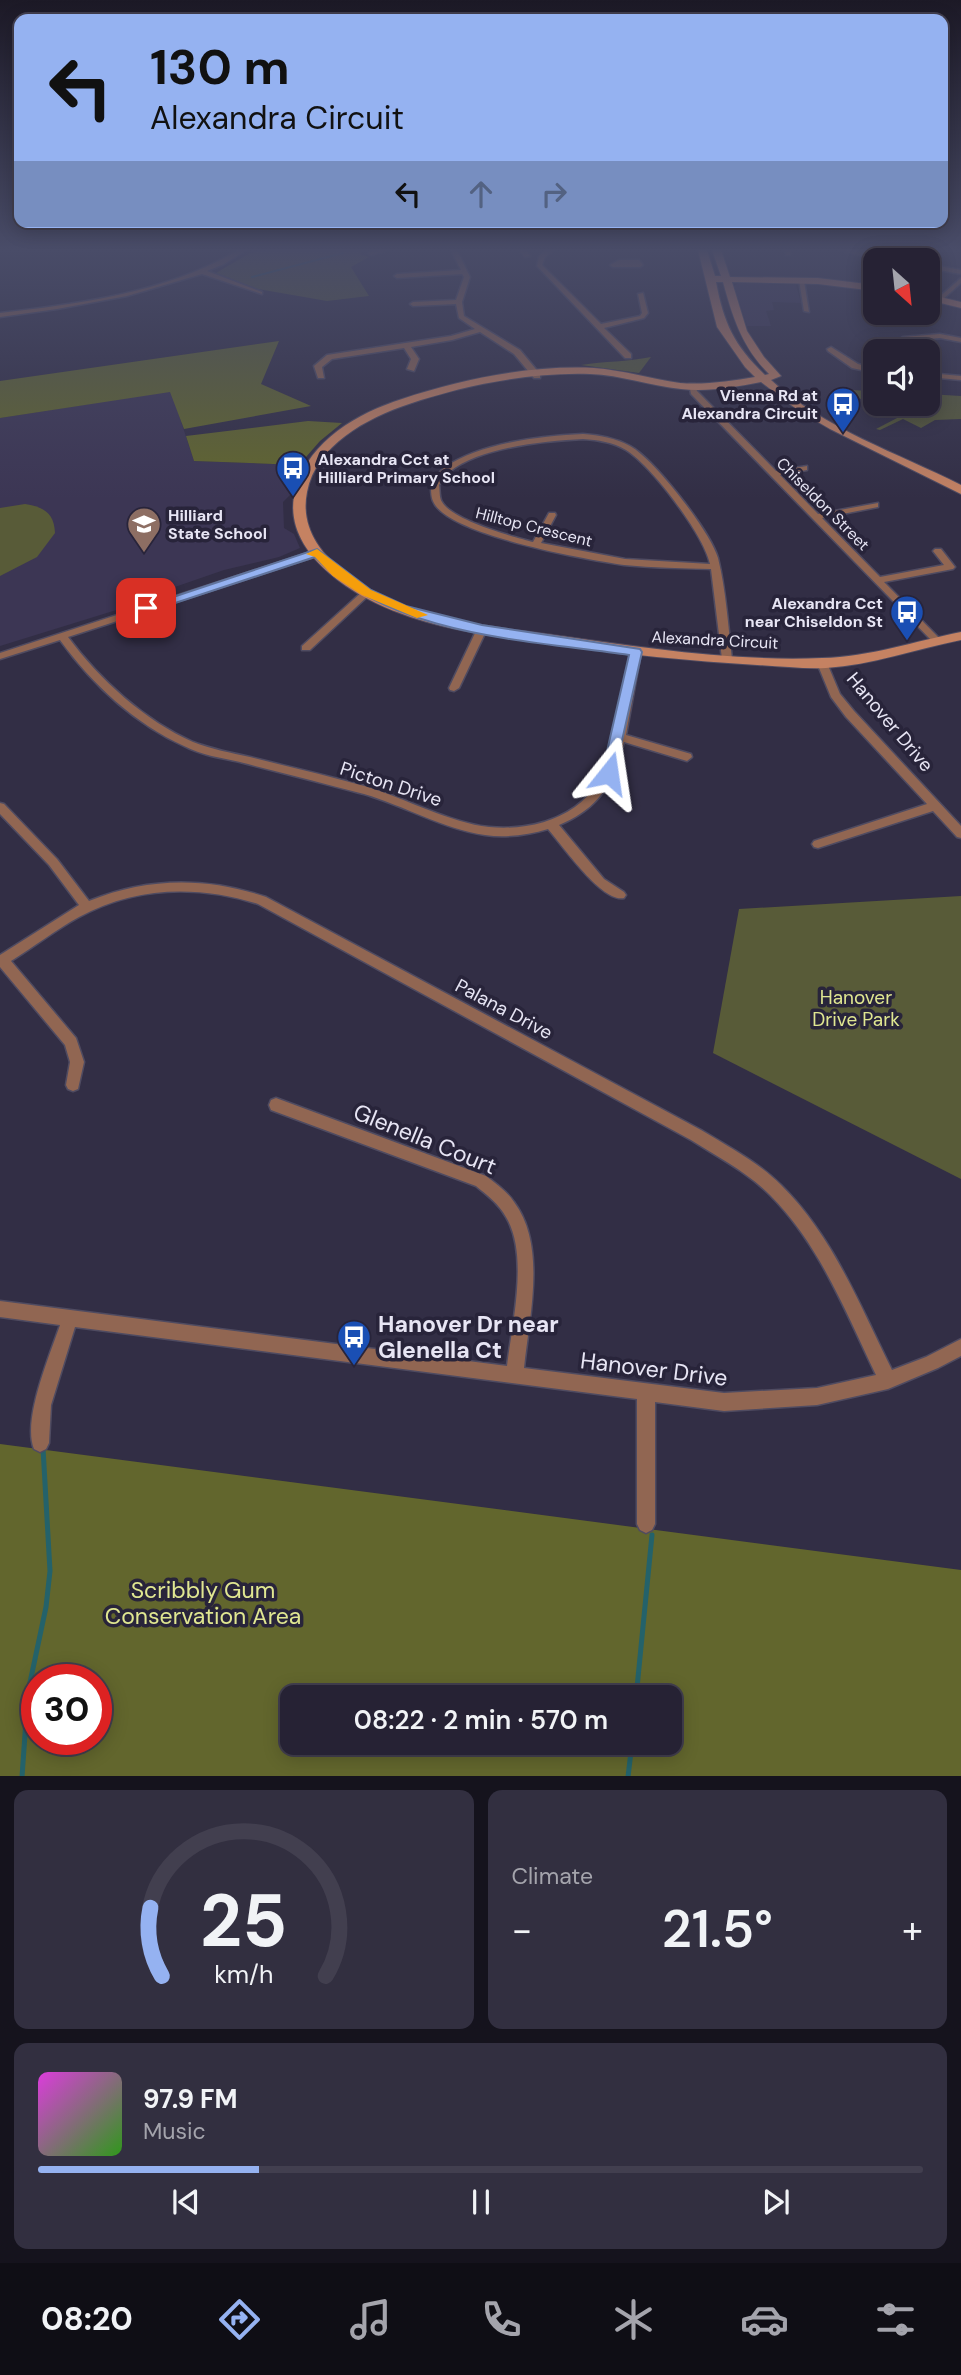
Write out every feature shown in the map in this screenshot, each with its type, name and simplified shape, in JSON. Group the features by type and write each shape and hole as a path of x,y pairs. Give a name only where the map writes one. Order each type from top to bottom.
{"street":[{"path":"321,376 318,366 324,359 465,333"},
{"path":"484,333 517,352 537,376"},
{"path":"604,333 628,356"},
{"path":"725,333 762,378 826,421 961,490"},
{"path":"743,333 745,340 776,376 830,412 961,478"},
{"path":"903,339 940,336 961,340"},
{"path":"406,345 415,359 411,369"},
{"path":"831,349 855,366 863,368"},
{"name":"Alexandra Circuit","path":"776,376 692,386 605,372 576,371 407,401 367,417 339,435 311,464 301,491 305,532 317,553 338,573 366,593 402,609 482,629 636,652 822,663 853,660 961,636"},
{"path":"940,376 961,378"},
{"name":"Chiseldon Street","path":"692,386 694,392 936,640"},
{"name":"Hilltop Crescent","path":"715,567 624,562 481,531 455,520 436,501 434,491 440,474 467,457 562,438 593,437 622,445 640,457 696,523 714,557 727,659"},
{"path":"773,474 804,468"},
{"path":"816,517 875,505"},
{"path":"537,543 552,515"},
{"path":"878,580 950,567 938,551"},
{"path":"0,656 317,553"},
{"path":"306,648 366,593"},
{"path":"454,688 482,629"},
{"name":"Picton Drive","path":"62,636 97,682 162,730 190,746 388,798 452,823 503,832 551,824 569,816 599,792 609,773 636,652"},
{"name":"Hanover Drive","path":"822,663 835,695 961,834"},
{"path":"618,736 687,757"},
{"path":"818,845 934,806"},
{"path":"0,807 52,862 87,907"},
{"path":"551,824 600,882 620,895"},
{"name":"Palana Drive","path":"1,962 87,907 146,889 194,885 233,889 262,900 696,1135 753,1171 800,1217 831,1266 888,1381"},
{"path":"1,962 71,1042 77,1062 73,1085"},
{"name":"Glenella Court","path":"276,1105 481,1181 500,1195 515,1216 523,1237 524,1260 515,1375"},
{"name":"Hanover Drive","path":"0,1309 724,1402 835,1396 929,1366 961,1347"},
{"path":"40,1443 42,1405 70,1318"},
{"path":"646,1392 646,1524"}],"shaded area":[{"name":"Hilliard State School","path":"171,391 194,461 299,465 290,495 283,502 284,528 294,534 300,548 279,557 224,570 143,598 139,603 0,646 0,418"}],"green space":[{"path":"279,341 261,384 311,406 184,429 170,392 0,418 0,381"},
{"path":"651,357 639,373 581,365 633,360"},
{"path":"863,391 863,400 846,392"},
{"path":"940,395 961,396 961,419 935,420 921,428 903,419 880,430 876,429 899,417 897,416 940,416"},
{"path":"308,421 342,423 320,441 299,465 194,461 186,436"},
{"path":"25,504 47,512 53,520 55,533 37,557 0,576 0,508"},
{"name":"Hanover Drive Park","path":"961,896 961,1179 713,1053 739,909"},
{"name":"Scribbly Gum Conservation Area","path":"0,1444 961,1570 961,1776 0,1776"}],"waterway":[{"path":"22,1776 28,1692 46,1607 50,1571 43,1448"},
{"path":"637,1685 652,1535"},
{"path":"628,1776 631,1755"}],"slow traffic":[{"path":"312,554 317,553 338,573 366,593 422,615"}],"place":[{"name":"Vienna Rd at Alexandra Circuit","path":"843,434"},
{"name":"Alexandra Cct at Hilliard Primary School","path":"293,498"},
{"name":"Hilliard State School","path":"144,554"},
{"name":"Alexandra Cct near Chiseldon St","path":"907,642"},
{"name":"Hanover Dr near Glenella Ct","path":"354,1367"}],"route":[{"path":"146,608 317,553 338,573 366,593 431,618 482,629 636,652 609,773"}]}
